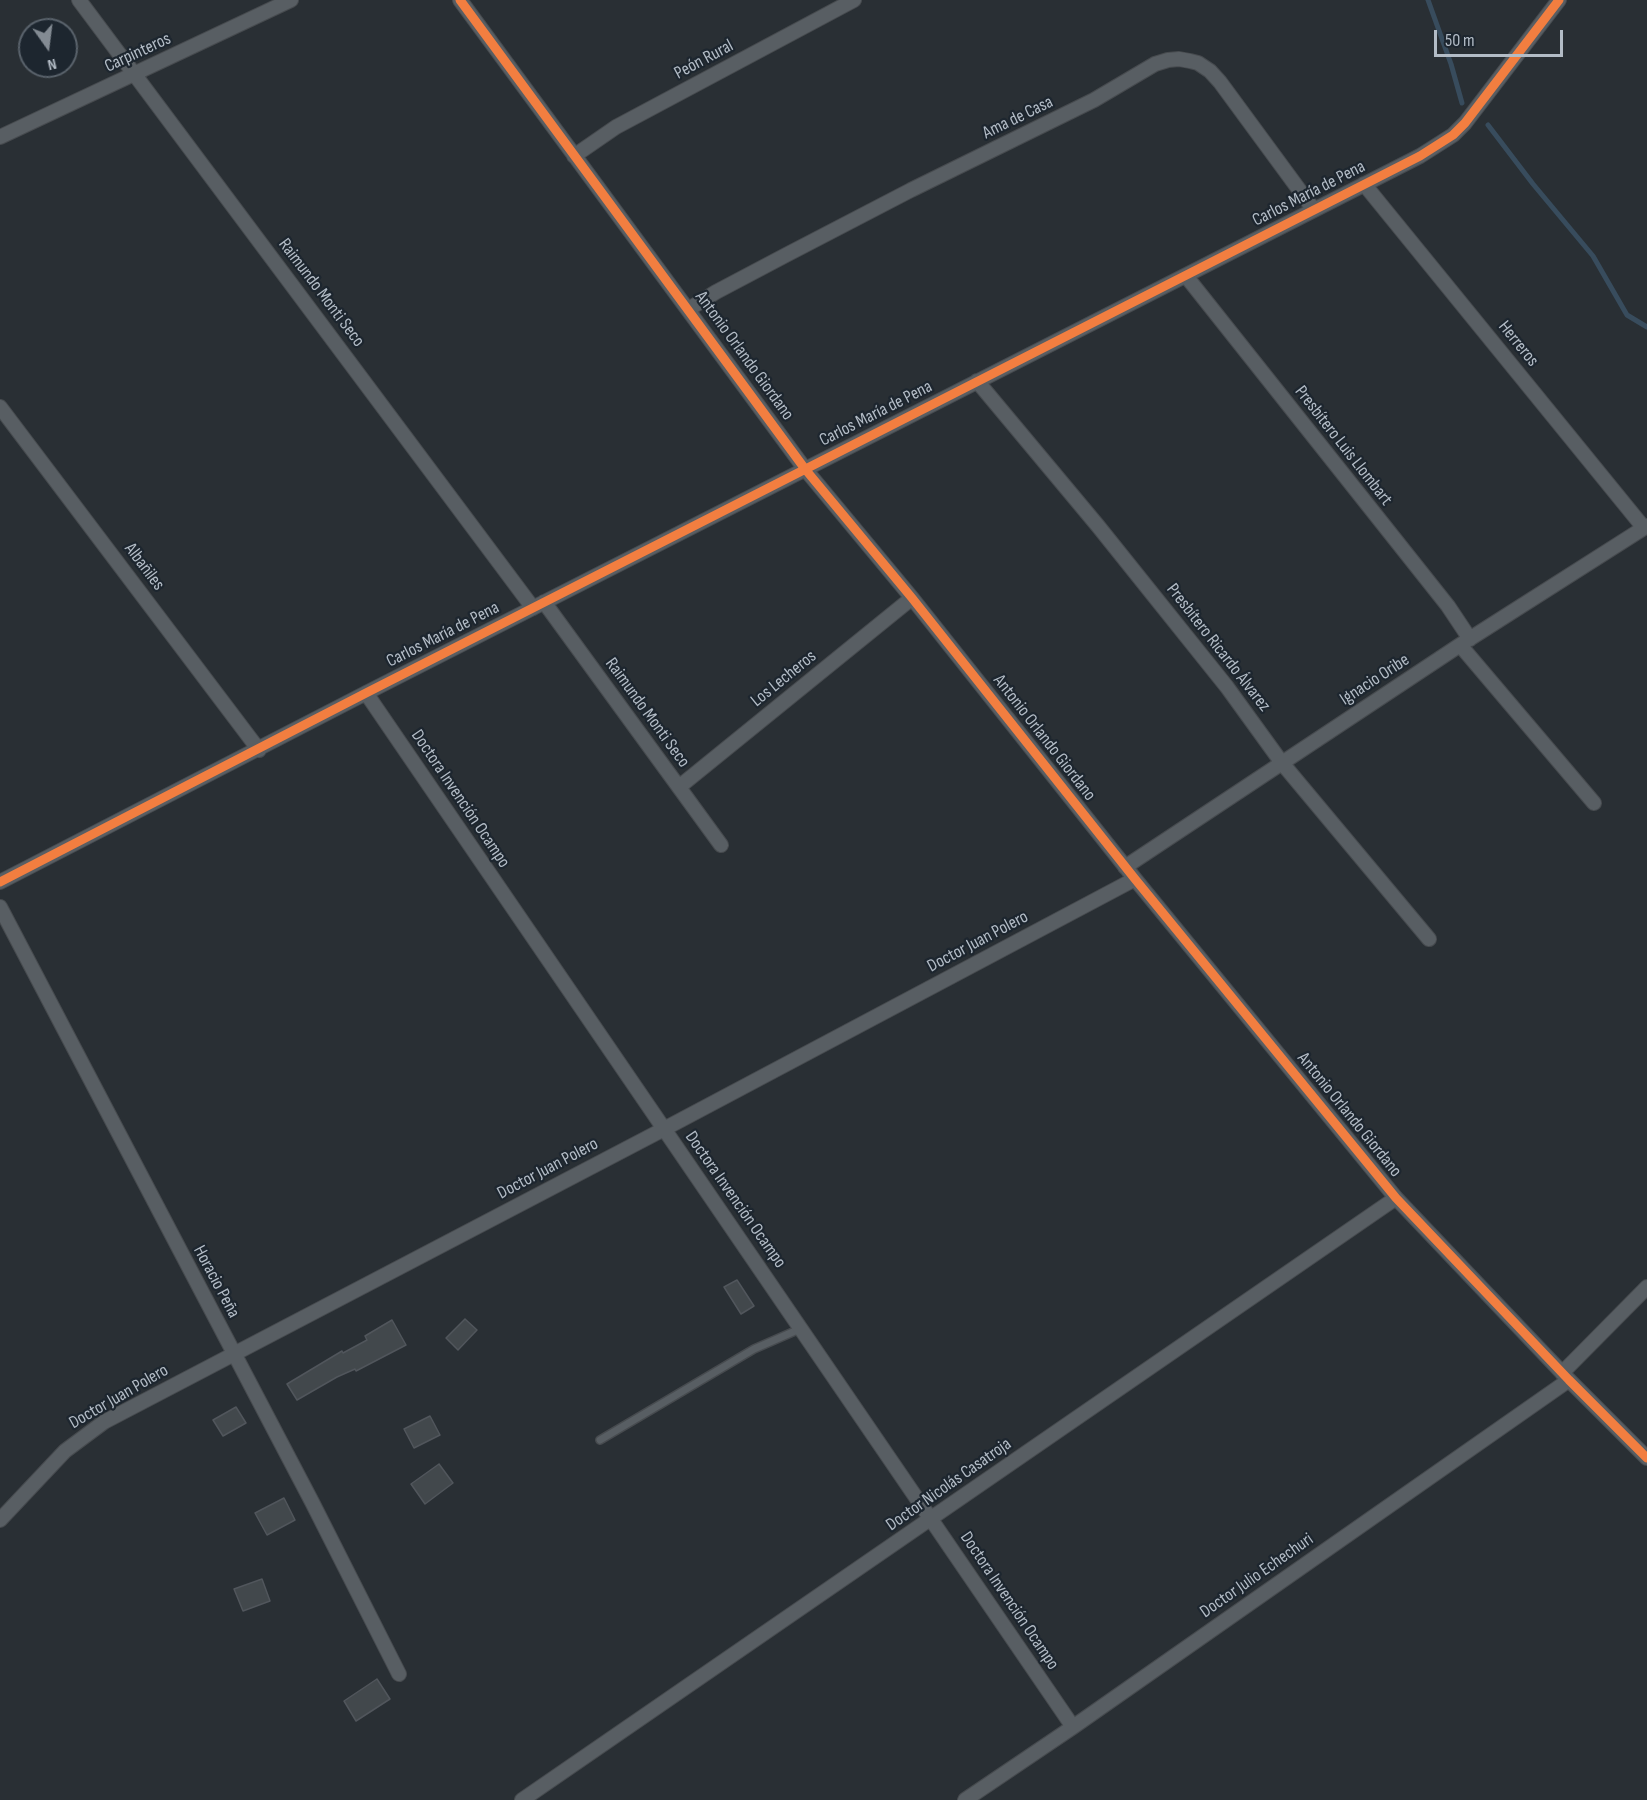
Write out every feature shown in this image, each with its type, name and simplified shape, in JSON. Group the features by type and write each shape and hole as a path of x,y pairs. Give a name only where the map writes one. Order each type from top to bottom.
{"street":[{"name":"Raimundo Monti Seco","path":"80,0 721,845"},
{"name":"Carpinteros","path":"0,137 291,0"},
{"name":"Antonio Orlando Giordano","path":"460,0 805,469 912,598 1125,867 1396,1198 1565,1377 1647,1458"},
{"name":"Peón Rural","path":"574,156 616,128 854,0"},
{"name":"Carlos María de Pena","path":"0,882 1420,156 1453,135 1465,123 1559,0"},
{"name":"Ama de Casa","path":"689,309 797,249 1094,100 1155,64 1168,60 1179,59 1198,63 1215,77 1314,210"},
{"name":"Herreros","path":"1364,184 1646,527"},
{"name":"Presbítero Luis Llombart","path":"1186,276 1448,606 1465,642 1594,803"},
{"name":"Presbítero Ricardo Álvarez","path":"977,381 1142,579 1227,687 1282,763 1429,939"},
{"name":"Albañiles","path":"0,407 259,750"},
{"name":"Ignacio Oribe","path":"1125,867 1465,642 1646,527"},
{"name":"Los Lecheros","path":"679,787 912,598"},
{"name":"Doctora Invención Ocampo","path":"366,693 1073,1727"},
{"name":"Doctor Juan Polero","path":"2,1514 65,1451 90,1431 1135,879"},
{"name":"Horacio Peña","path":"0,907 312,1502 399,1674"},
{"name":"Doctor Nicolás Casatroja","path":"522,1800 1396,1198"},
{"name":"Doctor Julio Echechuri","path":"965,1800 1073,1727 1565,1377 1647,1287"}],"lane":[{"path":"600,1440 754,1349 802,1328"}],"building":[{"path":"737,1280 754,1306 741,1314 724,1287"},
{"path":"465,1319 477,1330 458,1350 446,1338"},
{"path":"392,1320 406,1345 356,1371 355,1369 337,1377 297,1400 287,1384 342,1351 343,1353 367,1340 365,1336"},
{"path":"236,1407 246,1423 223,1436 213,1420"},
{"path":"430,1416 440,1435 414,1448 404,1429"},
{"path":"439,1464 453,1483 425,1504 411,1484"},
{"path":"284,1498 295,1520 267,1535 255,1513"},
{"path":"262,1579 270,1601 243,1611 234,1589"},
{"path":"377,1679 390,1699 356,1721 344,1701"}],"waterway":[{"path":"1428,0 1462,103"},
{"path":"1488,125 1593,256 1627,315 1647,327"}],"cycle path":[{"path":"460,0 805,469 912,598 1135,879 1396,1198 1569,1380 1647,1458"},
{"path":"0,882 1420,156 1453,135 1465,123 1559,0"}]}
